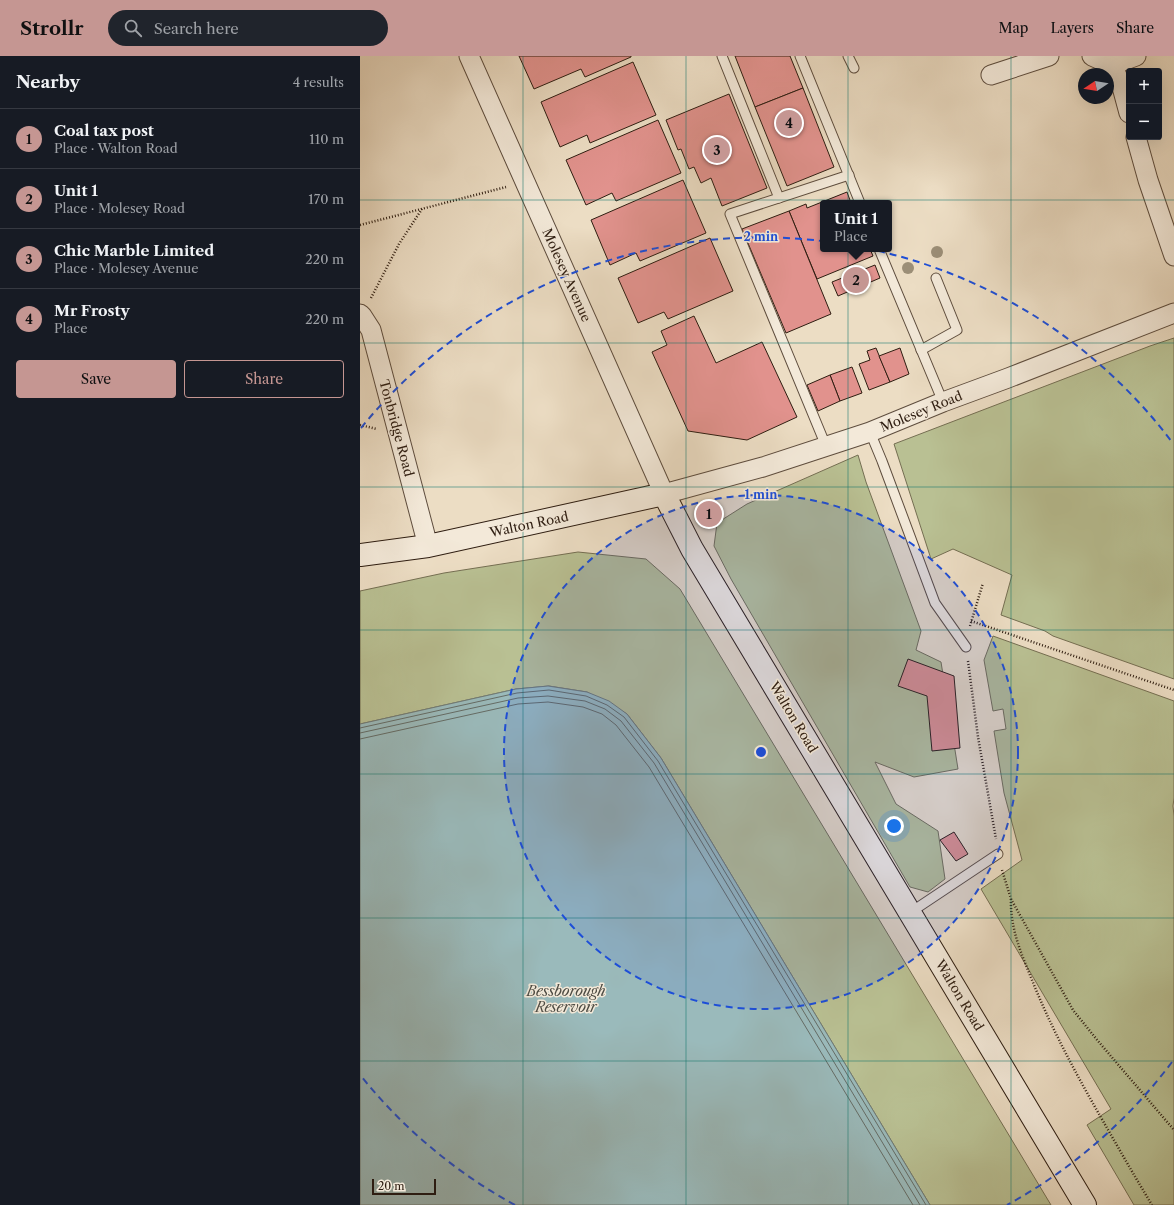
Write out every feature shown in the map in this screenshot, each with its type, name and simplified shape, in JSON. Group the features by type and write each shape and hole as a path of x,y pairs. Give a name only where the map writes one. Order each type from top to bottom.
{"main road":[{"name":"Walton Road","path":"360,555 428,546 664,494 692,549 911,912 1085,1205"}],"street":[{"name":"Molesey Avenue","path":"469,56 526,181 664,494"},
{"path":"991,75 1049,56"},
{"path":"1092,56 1112,65 1122,87 1127,104"},
{"path":"1112,65 1136,56"},
{"path":"1137,140 1148,180 1174,256"},
{"name":"Molesey Road","path":"664,494 763,467 870,432 943,402 1174,313"},
{"name":"Tonbridge Road","path":"361,315 371,330 428,546"}],"lane":[{"path":"722,56 779,198"},
{"path":"800,56 859,200"},
{"path":"848,56 854,68"},
{"path":"826,446 730,214 849,175"},
{"path":"880,252 943,402"},
{"path":"921,350 957,330 936,278"},
{"path":"870,432 935,603 966,647"},
{"path":"911,912 998,854"}],"path":[{"path":"360,225 526,181"},
{"path":"361,315 399,244 422,209"},
{"path":"983,583 970,621 966,647 978,737 998,854 1011,899 1073,1010 1174,1130"},
{"path":"970,621 1174,690"},
{"path":"1011,899 1010,913 1019,947 1046,1013 1086,1090 1152,1205"}],"green space":[{"path":"1174,338 1174,679 1053,636 1045,631 1001,615 1012,575 953,549 931,559 894,444"},
{"path":"858,455 866,482 921,631 916,650 941,662 958,769 914,777 875,762 896,804 938,831 945,879 928,892 910,887 731,579 714,546 717,523 747,504"},
{"path":"578,552 646,559 680,589 1051,1205 930,1205 661,758 627,714 587,692 549,686 516,689 360,724 360,591 444,573"},
{"path":"993,636 1174,701 1174,1205 1134,1205 1087,1125 1111,1109 981,889 1022,860 1004,793 994,731 1006,729 1003,709 993,711 984,660"}],"water":[{"name":"Bessborough Reservoir","path":"548,686 587,692 609,701 627,714 661,758 930,1205 360,1205 360,724 516,689"}],"building":[{"path":"519,56 631,57 585,77 581,69 534,89"},
{"path":"735,56 790,56 803,88 755,107"},
{"path":"633,62 656,115 590,143 587,135 560,147 541,102"},
{"path":"803,88 834,167 787,186 755,107"},
{"path":"729,94 767,188 722,206 711,178 701,183 694,167 689,169 681,149 678,150 666,120"},
{"path":"658,120 681,173 616,201 612,193 586,205 566,160"},
{"path":"683,180 706,233 640,261 636,253 610,265 591,220"},
{"path":"847,192 850,200 827,200"},
{"path":"820,203 820,252 871,252 873,256 817,279 789,211 806,204 807,208"},
{"path":"789,211 831,314 786,333 742,229"},
{"path":"710,238 733,291 668,319 664,312 638,323 618,278"},
{"path":"875,265 880,278 838,296 832,282"},
{"path":"694,316 716,363 762,342 797,417 747,440 688,431 652,352 667,345 661,331"},
{"path":"876,348 890,382 869,390 859,364 870,360 867,351"},
{"path":"900,348 909,374 890,382 879,356"},
{"path":"852,367 862,393 840,401 830,375"},
{"path":"830,375 840,401 818,411 807,385"},
{"path":"908,659 954,676 960,748 932,751 927,696 898,686"},
{"path":"954,832 968,854 956,861 940,840"}],"place":[{"name":"Mr Frosty","path":"789,123"},
{"name":"Chic Marble Limited","path":"717,150"},
{"name":"Unit 1","path":"856,280"},
{"name":"Coal tax post","path":"709,514"}]}
